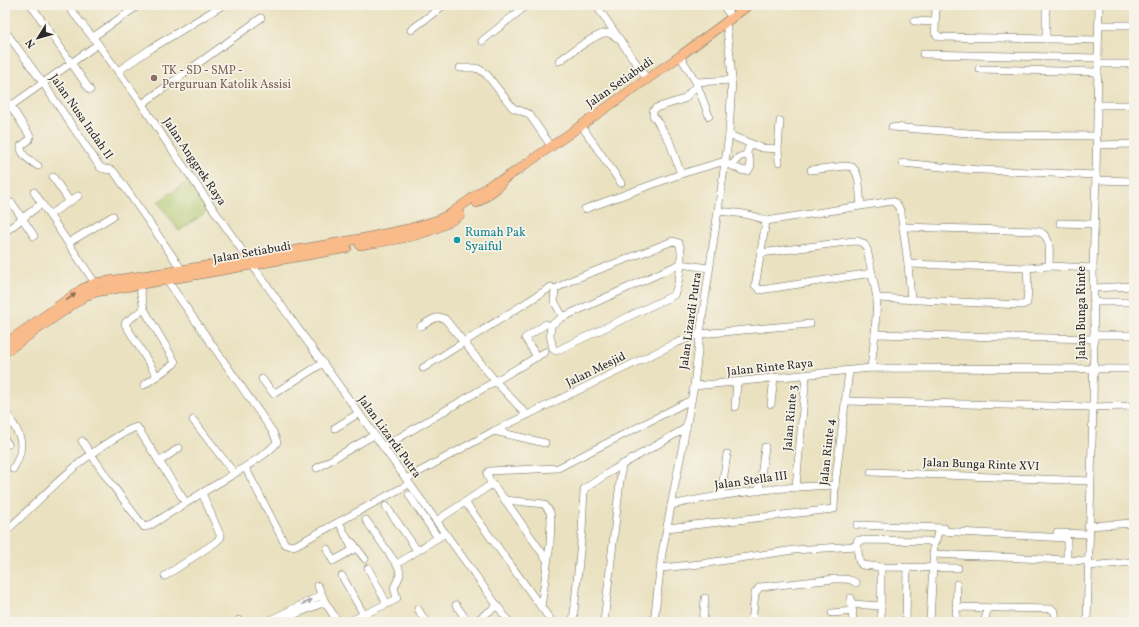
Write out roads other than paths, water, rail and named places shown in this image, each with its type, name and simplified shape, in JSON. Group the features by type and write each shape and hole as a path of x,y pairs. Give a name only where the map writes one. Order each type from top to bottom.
{"main road":[{"name":"Jalan Setiabudi","path":"5,352 85,296 96,292 167,280 399,231 426,224 455,212 493,183 504,179 680,56 749,5"},
{"name":"Jalan Setiabudi","path":"5,344 82,289 94,283 250,262"}],"street":[{"path":"31,5 90,90"},
{"name":"Jalan Anggrek Raya","path":"67,5 93,37 142,104 173,152 250,262"},
{"path":"93,37 139,5"},
{"path":"118,71 158,44 223,5"},
{"path":"411,30 444,5"},
{"path":"482,41 527,5"},
{"path":"596,5 647,79"},
{"path":"723,5 729,20"},
{"path":"936,5 935,33 940,37 1098,40"},
{"path":"1046,5 1046,39"},
{"name":"Jalan Bunga Rinte","path":"1087,622 1088,526 1093,407 1093,268 1099,5"},
{"path":"142,104 261,18"},
{"name":"Jalan Lizardi Putra","path":"654,622 667,528 694,386 718,211 728,163 732,80 729,20"},
{"path":"914,21 935,22"},
{"path":"1099,25 1134,25"},
{"name":"Jalan Nusa Indah II","path":"5,31 44,83 100,167 112,170 115,173 182,270"},
{"path":"559,61 603,33 607,33 621,40"},
{"path":"8,108 98,44"},
{"path":"923,54 1098,61 1134,64"},
{"path":"680,56 697,84 709,116"},
{"path":"460,68 479,69 487,76 513,108 529,114 551,146"},
{"path":"980,69 1098,72"},
{"path":"681,174 669,140 653,111 656,108 679,102 684,99 697,84 732,80"},
{"path":"5,97 8,108 30,136 29,140 21,146 21,151 38,166"},
{"path":"1097,105 1134,105"},
{"path":"779,162 778,149 780,121"},
{"path":"581,125 621,183"},
{"path":"892,127 994,135 1097,136"},
{"path":"729,135 762,148 778,149"},
{"path":"728,163 742,172 749,170 750,162 746,155 750,144"},
{"path":"1097,145 1134,144"},
{"path":"585,209 681,174 728,163 738,157 746,155"},
{"path":"903,163 1134,181"},
{"path":"811,170 845,166 852,167 856,171 861,205"},
{"path":"53,177 70,202"},
{"path":"34,192 94,283"},
{"path":"49,215 78,196"},
{"path":"718,211 741,213 758,217 766,221 861,205 892,201 895,202 899,208 903,227 911,300"},
{"path":"12,203 34,236"},
{"path":"5,232 41,204"},
{"path":"68,243 113,216"},
{"path":"766,221 755,285 760,290 872,273"},
{"path":"1060,223 1094,224"},
{"path":"903,227 1042,232 1048,238 1049,243 1048,266"},
{"path":"563,317 554,301 555,290 572,280 672,241 676,241 680,246 680,264 674,295 555,351 553,349 550,341 551,325 563,317 680,264 710,268"},
{"path":"761,253 858,241 865,245 877,298 872,368"},
{"name":"Jalan Lizardi Putra","path":"250,262 509,622"},
{"path":"908,264 1027,268 1048,266 1093,268"},
{"path":"877,298 1025,305 1027,304 1028,294 1027,268"},
{"path":"82,441 110,482 144,527 149,526 245,467 276,444 276,438 167,280"},
{"path":"139,284 144,309 175,362 144,385"},
{"path":"1094,288 1134,286"},
{"path":"423,368 552,287"},
{"path":"1094,302 1134,302"},
{"path":"144,309 125,324 157,376"},
{"path":"421,326 437,317 443,317 496,382 527,415"},
{"path":"537,357 525,338 546,324"},
{"name":"Jalan Mesjid","path":"245,467 269,516 285,544 288,546 296,545 408,482 494,430 676,344 700,334 810,324"},
{"path":"1094,334 1134,331"},
{"path":"875,334 1134,335"},
{"path":"383,447 545,352"},
{"path":"262,379 273,393 275,393 323,363"},
{"name":"Jalan Rinte Raya","path":"694,386 872,368 1134,369"},
{"name":"Jalan Rinte 4","path":"667,528 834,509 835,486 849,371"},
{"name":"Jalan Rinte 3","path":"796,486 806,375"},
{"path":"771,404 774,377"},
{"path":"735,407 737,382"},
{"path":"547,560 492,484 487,474 491,470 558,468 691,400"},
{"path":"845,401 1093,407 1134,406"},
{"path":"5,411 16,429 21,441 21,454 13,469"},
{"path":"335,428 358,413"},
{"path":"193,420 234,473"},
{"path":"369,428 376,424"},
{"path":"5,532 62,477 91,454 131,428 137,427 186,503"},
{"path":"573,622 582,531 584,489 622,464 686,428"},
{"path":"494,430 545,443"},
{"path":"317,468 374,435"},
{"path":"759,491 765,447"},
{"path":"159,462 179,448"},
{"path":"721,496 727,454"},
{"path":"604,622 622,464"},
{"name":"Jalan Bunga Rinte XVI","path":"871,472 1090,481"},
{"path":"436,521 492,484"},
{"name":"Jalan Stella III","path":"671,505 721,496 796,486 835,486"},
{"path":"165,576 211,546 221,537 202,493"},
{"path":"409,495 438,538"},
{"path":"505,500 542,503 547,506 551,520 550,544 541,607"},
{"path":"465,502 552,622"},
{"path":"386,506 417,550"},
{"path":"348,622 396,600 397,598 394,588 401,572 366,520"},
{"path":"327,549 334,561 353,550 339,522"},
{"path":"1088,526 1134,523"},
{"path":"857,525 1088,534"},
{"path":"930,622 933,554 934,543 938,532 943,531 1066,538 1067,560"},
{"path":"397,564 445,533"},
{"path":"934,543 928,541 863,539 857,541 859,561 860,564 881,567 958,568"},
{"path":"348,540 353,543 365,559"},
{"path":"661,568 700,564 794,550 857,546"},
{"path":"933,554 1067,560 1088,564 1134,562"},
{"path":"881,567 881,622"},
{"path":"906,622 907,567"},
{"path":"368,568 387,604"},
{"path":"342,576 364,615"},
{"path":"752,622 755,593 760,587 846,579 852,580 856,583"},
{"path":"956,622 957,584"},
{"path":"318,586 325,602 338,622"},
{"path":"264,620 322,595"},
{"path":"703,622 705,598"},
{"path":"276,622 325,602"},
{"path":"456,605 468,622"},
{"path":"832,613 852,605 881,606"},
{"path":"852,605 853,622"},
{"path":"474,622 497,606"},
{"path":"956,607 1052,609 1055,612 1056,622"},
{"path":"986,608 986,622"},
{"path":"418,609 426,622"}],"place":[{"name":"TK - SD - SMP - Perguruan Katolik Assisi","path":"154,78"},
{"name":"Rumah Pak Syaiful","path":"457,240"}]}
